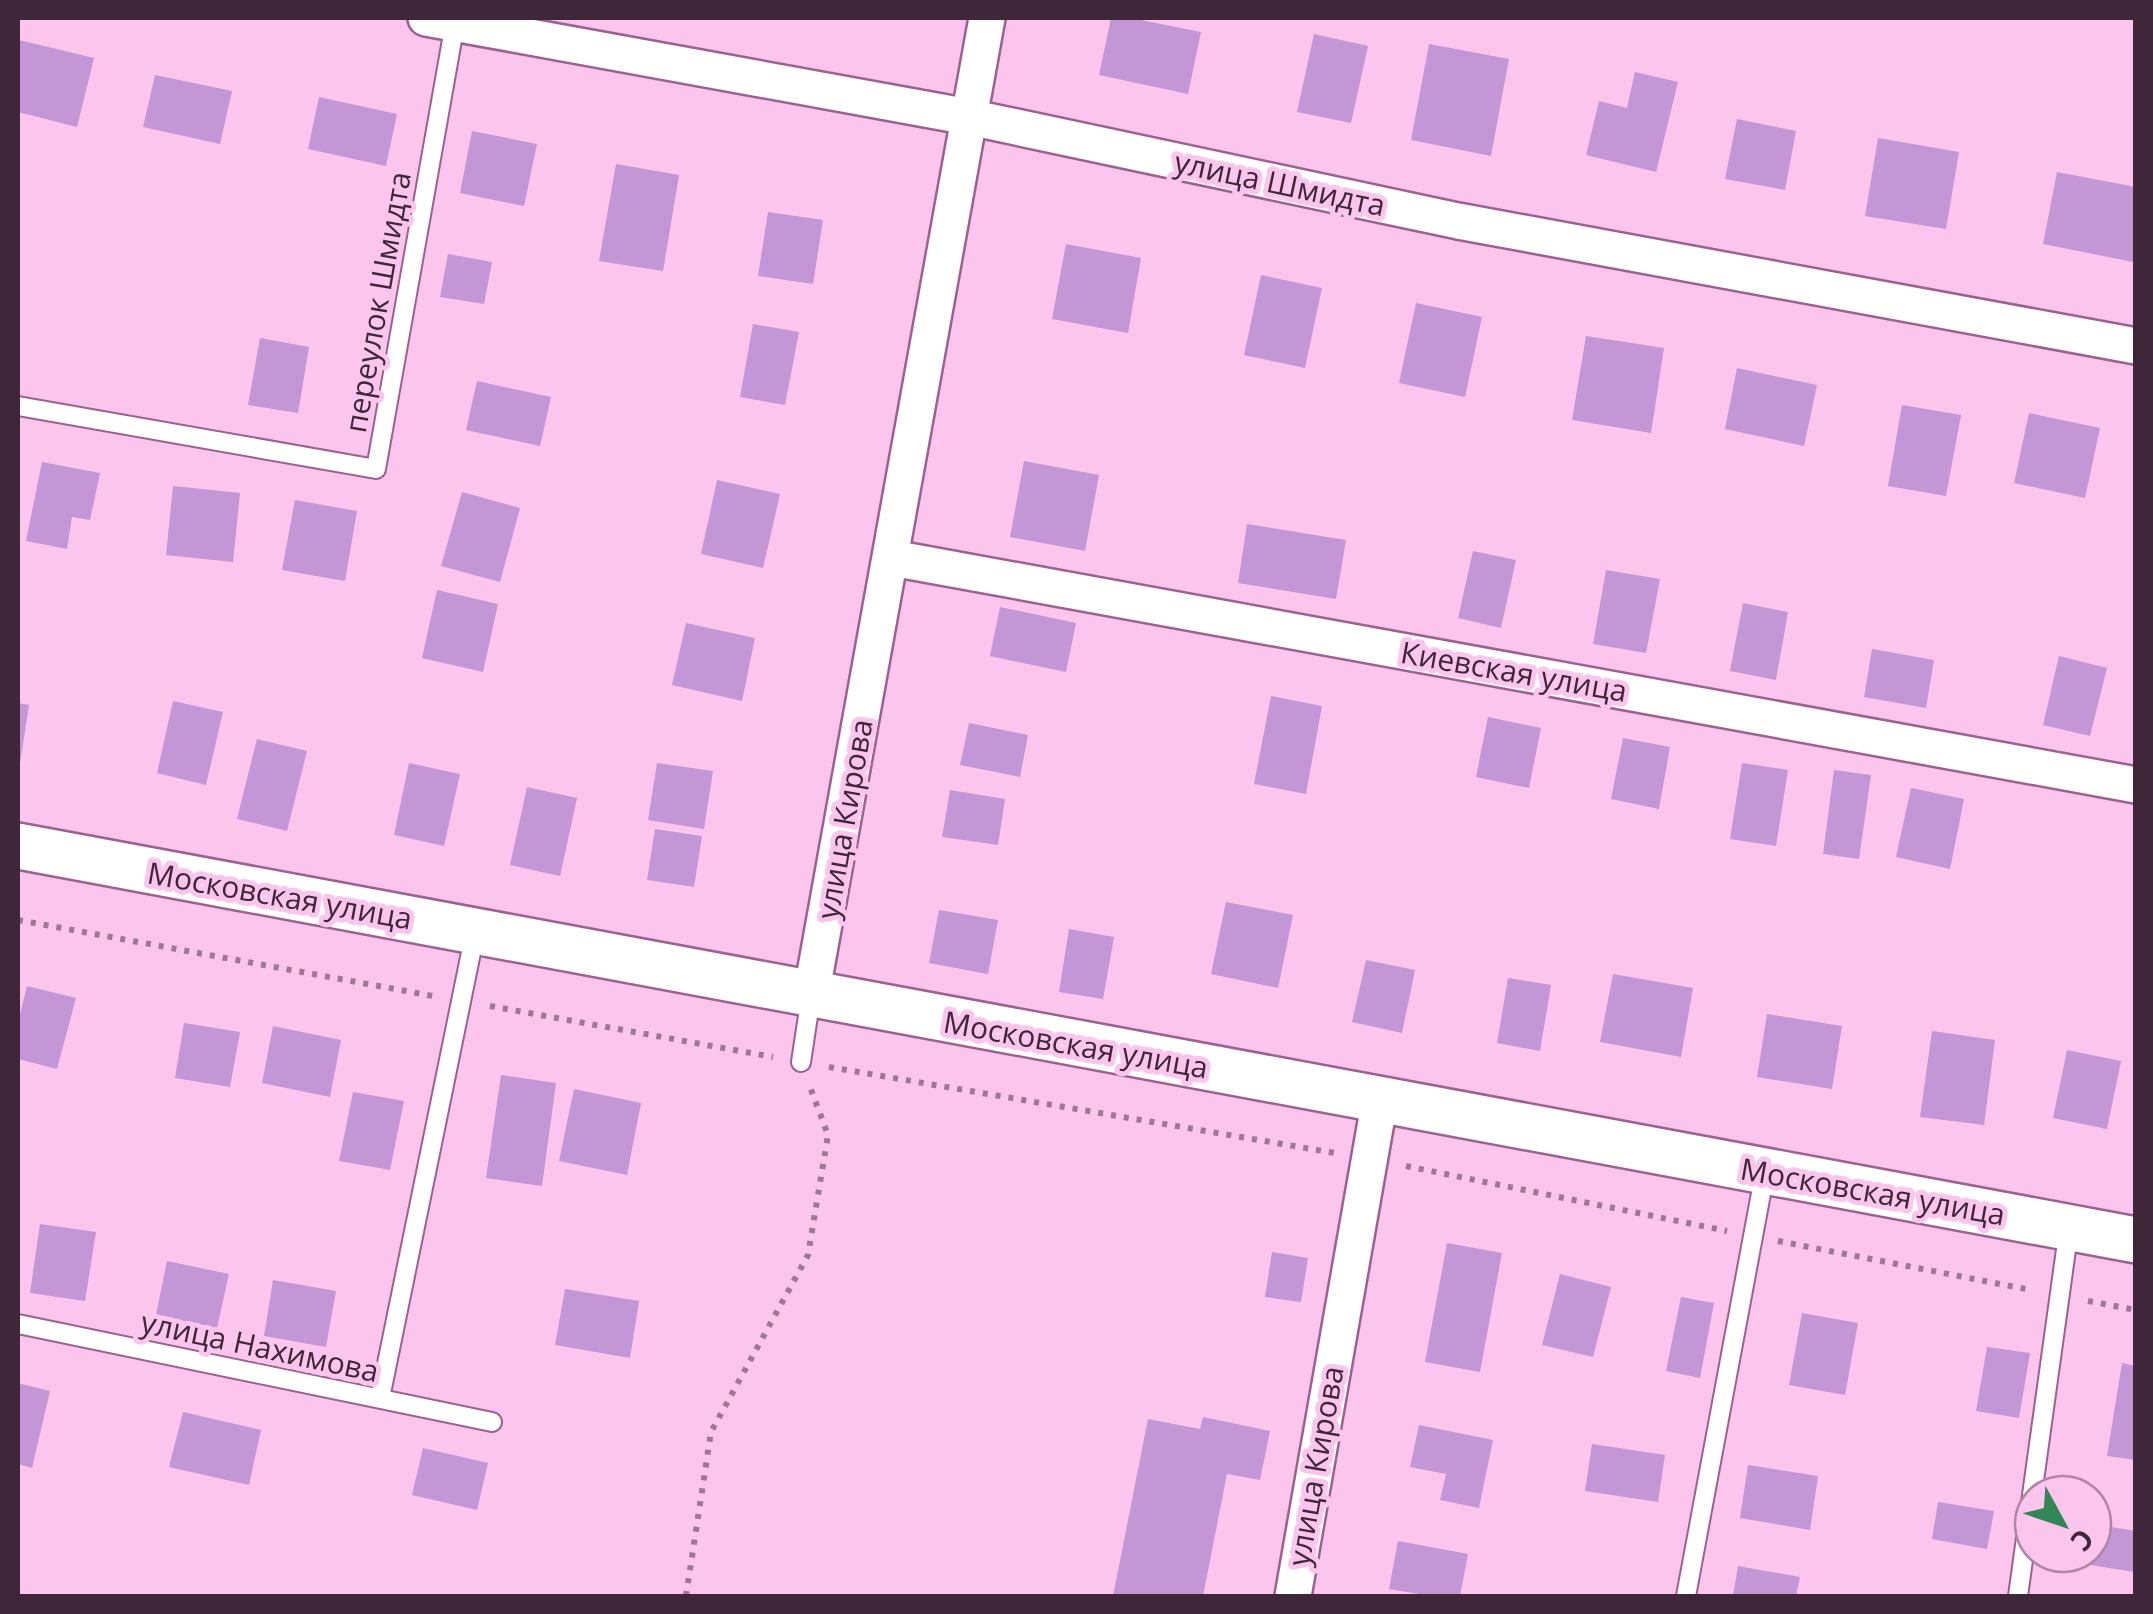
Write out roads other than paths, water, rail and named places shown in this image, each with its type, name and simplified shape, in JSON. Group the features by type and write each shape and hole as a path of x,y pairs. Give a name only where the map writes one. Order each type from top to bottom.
{"street":[{"name":"улица Кирова","path":"811,996 987,18"},
{"name":"улица Шмидта","path":"440,20 969,118 1458,220 2136,346"},
{"name":"Киевская улица","path":"892,558 2136,785"},
{"name":"Московская улица","path":"18,846 2136,1240"},
{"name":"улица Кирова","path":"1292,1596 1380,1099"}],"lane":[{"name":"переулок Шмидта","path":"18,406 376,469 440,20"},
{"path":"380,1398 475,931"},
{"name":"улица Кирова","path":"801,1062 811,996"},
{"path":"1686,1596 1766,1171"},
{"path":"2018,1596 2069,1227"},
{"name":"улица Нахимова","path":"18,1324 492,1422"}]}
